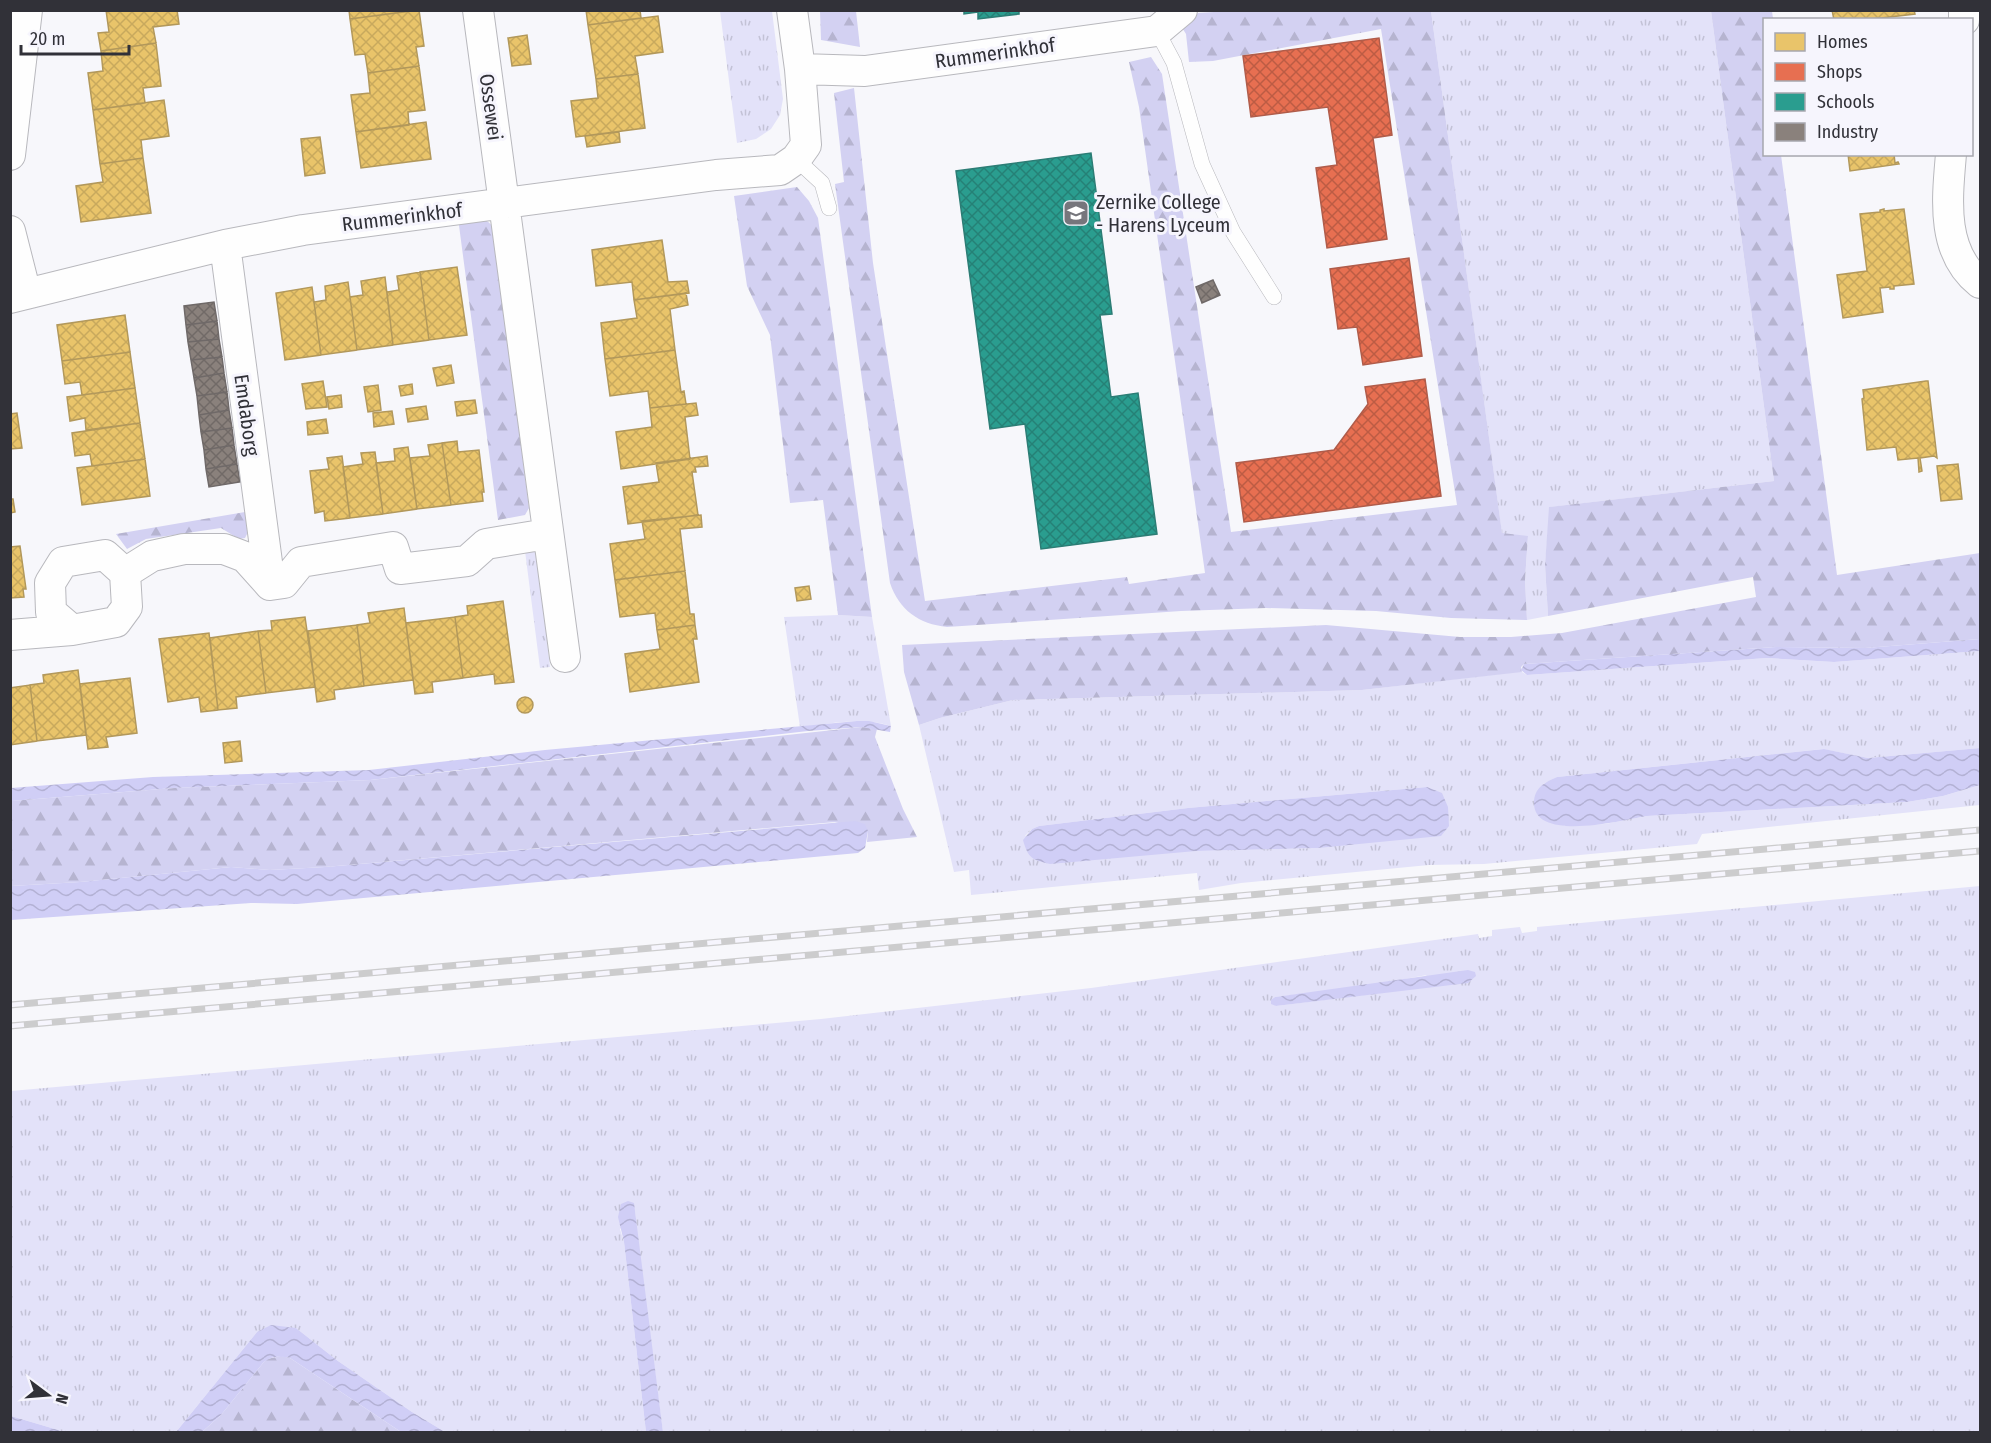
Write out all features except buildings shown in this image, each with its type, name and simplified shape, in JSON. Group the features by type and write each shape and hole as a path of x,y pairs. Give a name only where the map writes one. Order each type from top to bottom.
{"street":[{"path":"10,155 27,10"},
{"name":"Ossewei","path":"478,10 503,204"},
{"path":"792,10 801,69 806,145 796,159"},
{"path":"1157,31 1182,10"},
{"name":"Rummerinkhof","path":"801,69 865,71 1157,31"},
{"path":"1951,156 1947,201 1949,228 1959,260 1980,283"},
{"name":"Rummerinkhof","path":"18,296 225,245 303,230 716,175 780,170 796,159"},
{"path":"503,204 565,657"},
{"path":"10,231 18,296"},
{"name":"Emdaborg","path":"225,245 270,585"},
{"path":"125,573 152,556 184,549 224,549 245,557 270,585 284,583 301,562 393,547 400,569 467,561 486,544 547,534"},
{"path":"10,635 72,630 116,622 128,607 125,573 105,555 63,562 50,583 51,612 72,630"}],"lane":[{"path":"1157,31 1174,63 1202,164 1233,231 1274,297"},
{"path":"796,159 822,183 829,208"}],"green space":[{"path":"1245,10 1431,11 1502,533 1528,536 1525,580 1527,620 1451,618 1376,611 1266,608 1181,611 947,627 919,619 899,601 890,583 835,184 844,182 834,93 854,88 873,263 925,601 1127,577 1129,584 1205,573 1139,107 1129,62 1151,57 1162,74 1231,532 1457,505 1381,29 1213,61 1189,62 1186,34 1181,26 1198,13"},
{"path":"720,11 772,11 783,99 780,115 771,129 756,139 737,143"},
{"path":"820,11 856,11 860,47 821,40"},
{"path":"1431,11 1711,11 1774,481 1550,507 1545,565 1548,616 1527,620 1525,580 1528,537 1502,534"},
{"path":"1711,11 1772,11 1773,18 1763,18 1763,156 1781,156 1837,575 1980,553 1980,639 1865,648 1776,647 1524,664 1521,667 1522,672 1362,690 1013,700 919,725 904,672 902,645 1326,625 1460,637 1511,637 1562,633 1756,597 1753,577 1548,616 1545,565 1549,507 1774,481"},
{"path":"797,187 809,201 818,218 872,617 838,615 823,500 790,503 770,335 747,286 734,196"},
{"path":"458,218 482,219 493,227 529,508 525,515 498,520"},
{"path":"245,512 248,532 245,538 239,539 221,528 146,539 127,549 116,534"},
{"path":"533,549 537,554 550,667 540,668 525,551"},
{"path":"838,615 872,617 891,726 857,721 800,727 784,617"},
{"path":"1980,651 1980,748 1868,758 1823,749 1557,777 1543,784 1564,826 1605,824 1647,816 1907,802 1943,796 1980,785 1980,805 1702,834 1697,844 1484,864 1429,865 1241,883 1199,890 1197,873 971,895 969,870 954,872 919,725 1013,700 1362,690 1516,672 1527,675 1767,658 1834,662","holes":["1427,787 1318,848 1196,851 1025,836 1039,826 1188,808"]},
{"path":"861,727 877,729 875,737 903,809 917,837 867,842 868,831 835,822 325,867 270,870 231,867 80,882 11,886 11,801 174,788 370,780"},
{"path":"1980,886 1980,1432 663,1432 635,1211 620,1229 624,1242 646,1432 445,1432 338,1361 296,1328 257,1332 176,1432 65,1432 11,1416 11,1091 821,1019 1091,988 1478,934 1479,938 1492,936 1492,930 1520,927 1522,933 1537,931 1537,927","holes":["1427,975 1395,991 1276,1006 1271,1001 1275,997 1366,986"]},
{"path":"281,1356 290,1358 401,1432 202,1432 221,1415 267,1359"}],"water":[{"path":"1980,639 1980,651 1834,662 1767,658 1527,675 1521,670 1524,664 1776,647 1865,648"},
{"path":"857,721 891,726 890,732 861,727 808,731 370,780 174,788 11,801 11,788 153,777 369,770 545,750"},
{"path":"1980,748 1980,785 1943,796 1907,802 1647,816 1582,826 1564,826 1548,822 1538,815 1534,803 1536,793 1544,783 1557,777 1824,749 1868,758"},
{"path":"1427,787 1442,793 1448,807 1449,826 1441,836 1318,848 1196,851 1050,864 1032,857 1023,840 1032,829 1039,826 1188,808"},
{"path":"855,821 865,824 868,831 865,848 858,853 297,904 251,903 11,920 11,886 80,882 231,867 270,870 325,867"},
{"path":"1468,970 1475,972 1476,976 1468,983 1276,1006 1271,1004 1271,1000 1275,997"},
{"path":"628,1201 634,1203 663,1432 646,1432 624,1242 618,1217 621,1204"},
{"path":"271,1325 296,1328 338,1361 445,1432 401,1432 290,1358 279,1357 263,1363 221,1415 202,1432 176,1432 257,1332"},
{"path":"10,1416 65,1432 11,1431"}],"railway":[{"path":"10,1005 1980,830"},
{"path":"10,1026 1980,851"}],"place":[{"name":"Zernike College - Harens Lyceum","path":"1076,213"}]}
